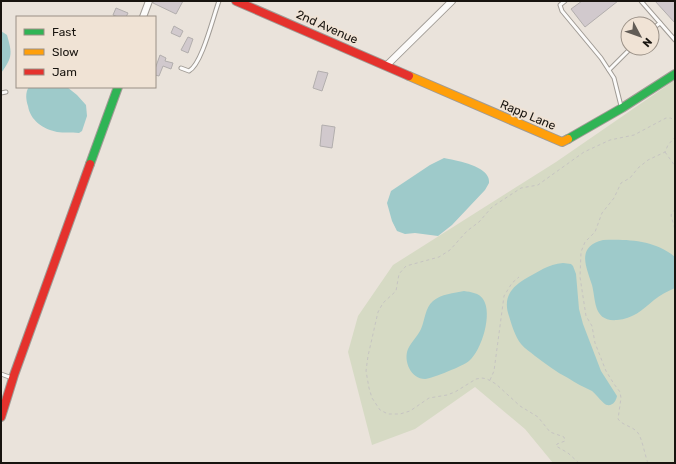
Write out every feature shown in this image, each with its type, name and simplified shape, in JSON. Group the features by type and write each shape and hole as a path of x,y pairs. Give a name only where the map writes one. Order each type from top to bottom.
{"street":[{"path":"143,16 149,1"},
{"name":"2nd Avenue","path":"236,1 386,66"},
{"path":"386,66 452,1"},
{"name":"Rapp Lane","path":"386,66 562,142 622,108 675,74"},
{"path":"1,418 13,378 118,88"}],"lane":[{"path":"182,68 189,71 195,66 201,55 219,1"},
{"path":"564,1 560,5 562,11 597,53 614,78 622,108"},
{"path":"641,1 654,16"},
{"path":"660,23 675,40"},
{"path":"608,70 623,56"},
{"path":"1,93 6,92"},
{"path":"1,374 13,378"}],"path":[{"path":"579,463 568,453 556,446 566,439 550,432 538,417 520,406 490,380 482,378 476,379 455,392 447,395 431,397 410,411 400,414 385,413 380,410 374,402 367,377 368,356 378,318 378,312 383,303 396,291 400,271 406,266 439,257 450,250 466,231 479,222 492,207 521,188 538,185 584,152 610,140 634,135 666,118 671,118 675,122"},
{"path":"648,463 638,433 620,422 618,419 622,398 620,392 606,371 595,343 592,326 586,316 580,277 580,258 585,242 595,232 602,213 614,198 621,183 630,178 635,171 648,160 665,152 668,145 675,137"},
{"path":"665,152 675,166"},
{"path":"675,209 671,214 675,230"},
{"path":"490,380 494,371 504,296 512,283 519,277"}],"green space":[{"path":"675,80 675,463 553,463 525,429 475,387 415,429 372,445 348,352 358,316 393,265 556,162"}],"water":[{"path":"1,31 7,35 10,46 10,55 8,63 1,73"},
{"path":"68,88 86,105 87,116 82,131 79,133 57,132 47,129 34,120 29,111 26,99 28,89"},
{"path":"444,158 455,160 481,169 489,179 489,183 485,190 452,225 438,236 415,233 405,234 397,231 392,221 387,203 391,191 430,165"},
{"path":"603,240 631,240 650,244 667,251 675,257 675,288 659,296 633,316 617,320 609,320 604,317 600,314 595,303 585,258 589,247"},
{"path":"563,263 571,264 576,274 579,309 583,324 601,371 617,396 611,405 606,405 592,391 551,368 524,347 517,338 507,310 507,299 515,286 543,269"},
{"path":"464,291 479,295 486,305 487,313 485,331 478,349 469,361 455,369 425,379 416,376 412,373 407,364 407,354 409,346 421,329 428,307 433,301 440,297"}],"building":[{"path":"153,1 183,1 176,14 153,3"},
{"path":"582,1 618,1 585,27 571,9"},
{"path":"655,1 675,1 675,23"},
{"path":"116,8 128,13 126,16 113,15"},
{"path":"174,26 183,31 180,37 171,33"},
{"path":"188,37 193,39 188,53 181,50"},
{"path":"160,55 166,58 165,61 173,63 171,69 163,66 159,76 156,75 156,66"},
{"path":"318,71 328,73 322,91 313,88"},
{"path":"322,125 335,127 332,148 320,146"}],"traffic: fast":[{"path":"568,139 622,108 675,74"},
{"path":"90,164 118,88"}],"traffic: slow":[{"path":"409,76 562,142 568,139"}],"traffic: jam":[{"path":"236,1 409,76"},
{"path":"1,417 14,375 90,164"}]}
